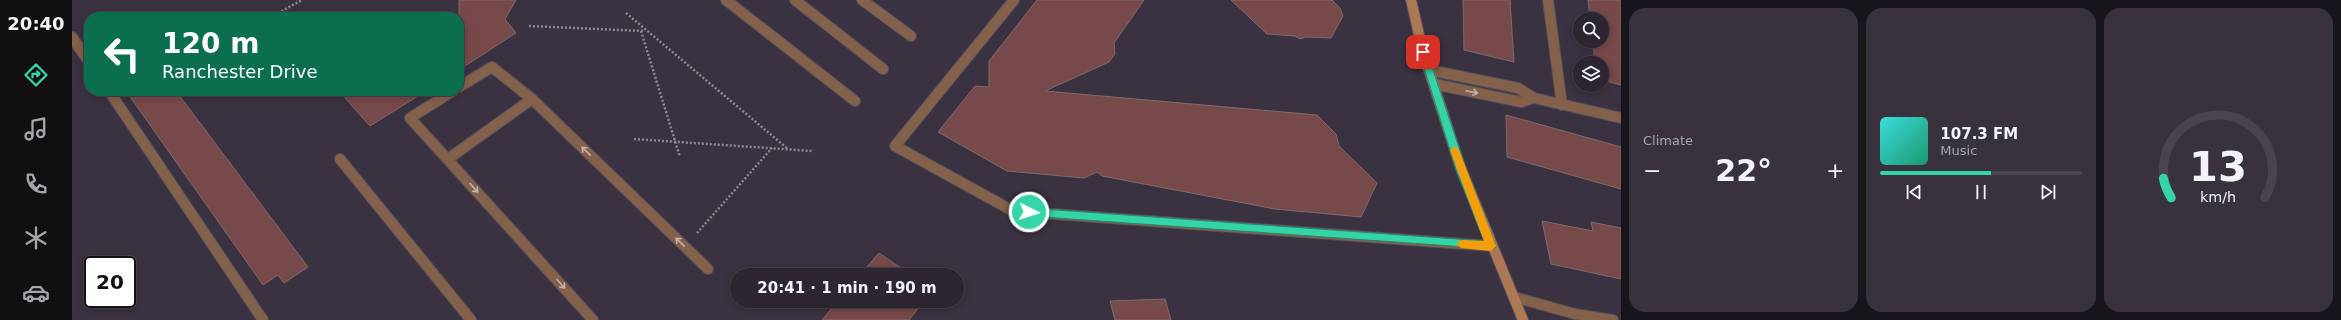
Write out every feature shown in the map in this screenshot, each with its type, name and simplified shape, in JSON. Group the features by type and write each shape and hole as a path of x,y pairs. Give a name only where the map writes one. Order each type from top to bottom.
{"street":[{"path":"1411,0 1429,70 1461,169 1491,246 1523,320"},
{"path":"1514,297 1528,320"}],"lane":[{"path":"726,0 855,101"},
{"path":"795,0 883,69"},
{"path":"862,0 911,36"},
{"path":"1014,0 895,146 1013,211 1491,246"},
{"path":"1548,0 1562,105"},
{"path":"72,37 84,55"},
{"path":"464,84 492,67 532,99 708,269"},
{"path":"1429,70 1518,88 1534,98 1621,118"},
{"path":"1434,84 1520,102 1534,98"},
{"path":"111,96 263,320"},
{"path":"445,96 410,118 593,320"},
{"path":"448,159 532,99"},
{"path":"340,159 471,320"},
{"path":"1514,297 1575,314 1613,320"}],"path":[{"path":"280,12 302,0"},
{"path":"626,13 788,149"},
{"path":"529,26 648,32"},
{"path":"642,31 680,157"},
{"path":"634,139 812,151"},
{"path":"697,233 772,148"}],"building":[{"path":"459,0 516,0 505,19 516,33 464,67 464,12 459,12"},
{"path":"1037,0 1144,0 1114,43 1115,54 1109,62 1045,91 1317,115 1336,134 1339,146 1377,183 1361,217 1275,209 1102,176 1097,172 1084,178 1007,171 938,132 975,86 989,87 989,61"},
{"path":"1231,0 1332,0 1340,8 1343,16 1331,38 1305,37 1300,39 1295,36 1267,34"},
{"path":"1463,0 1510,0 1514,62 1464,50"},
{"path":"1588,0 1621,0 1621,85 1609,82 1609,56 1594,56 1594,48 1609,48 1609,12 1589,12"},
{"path":"130,96 180,96 308,267 284,283 278,275 263,285"},
{"path":"343,96 418,96 370,126"},
{"path":"1506,115 1621,147 1621,189 1507,157"},
{"path":"1542,221 1593,231 1591,222 1621,228 1621,279 1551,264"},
{"path":"879,253 901,268 866,268"},
{"path":"1165,299 1171,320 1115,320 1110,301"},
{"path":"832,308 918,308 909,320 822,320"}],"slow traffic":[{"path":"1455,150 1491,246 1461,244"}],"route":[{"path":"1029,212 1491,246 1461,169 1423,52"}]}
